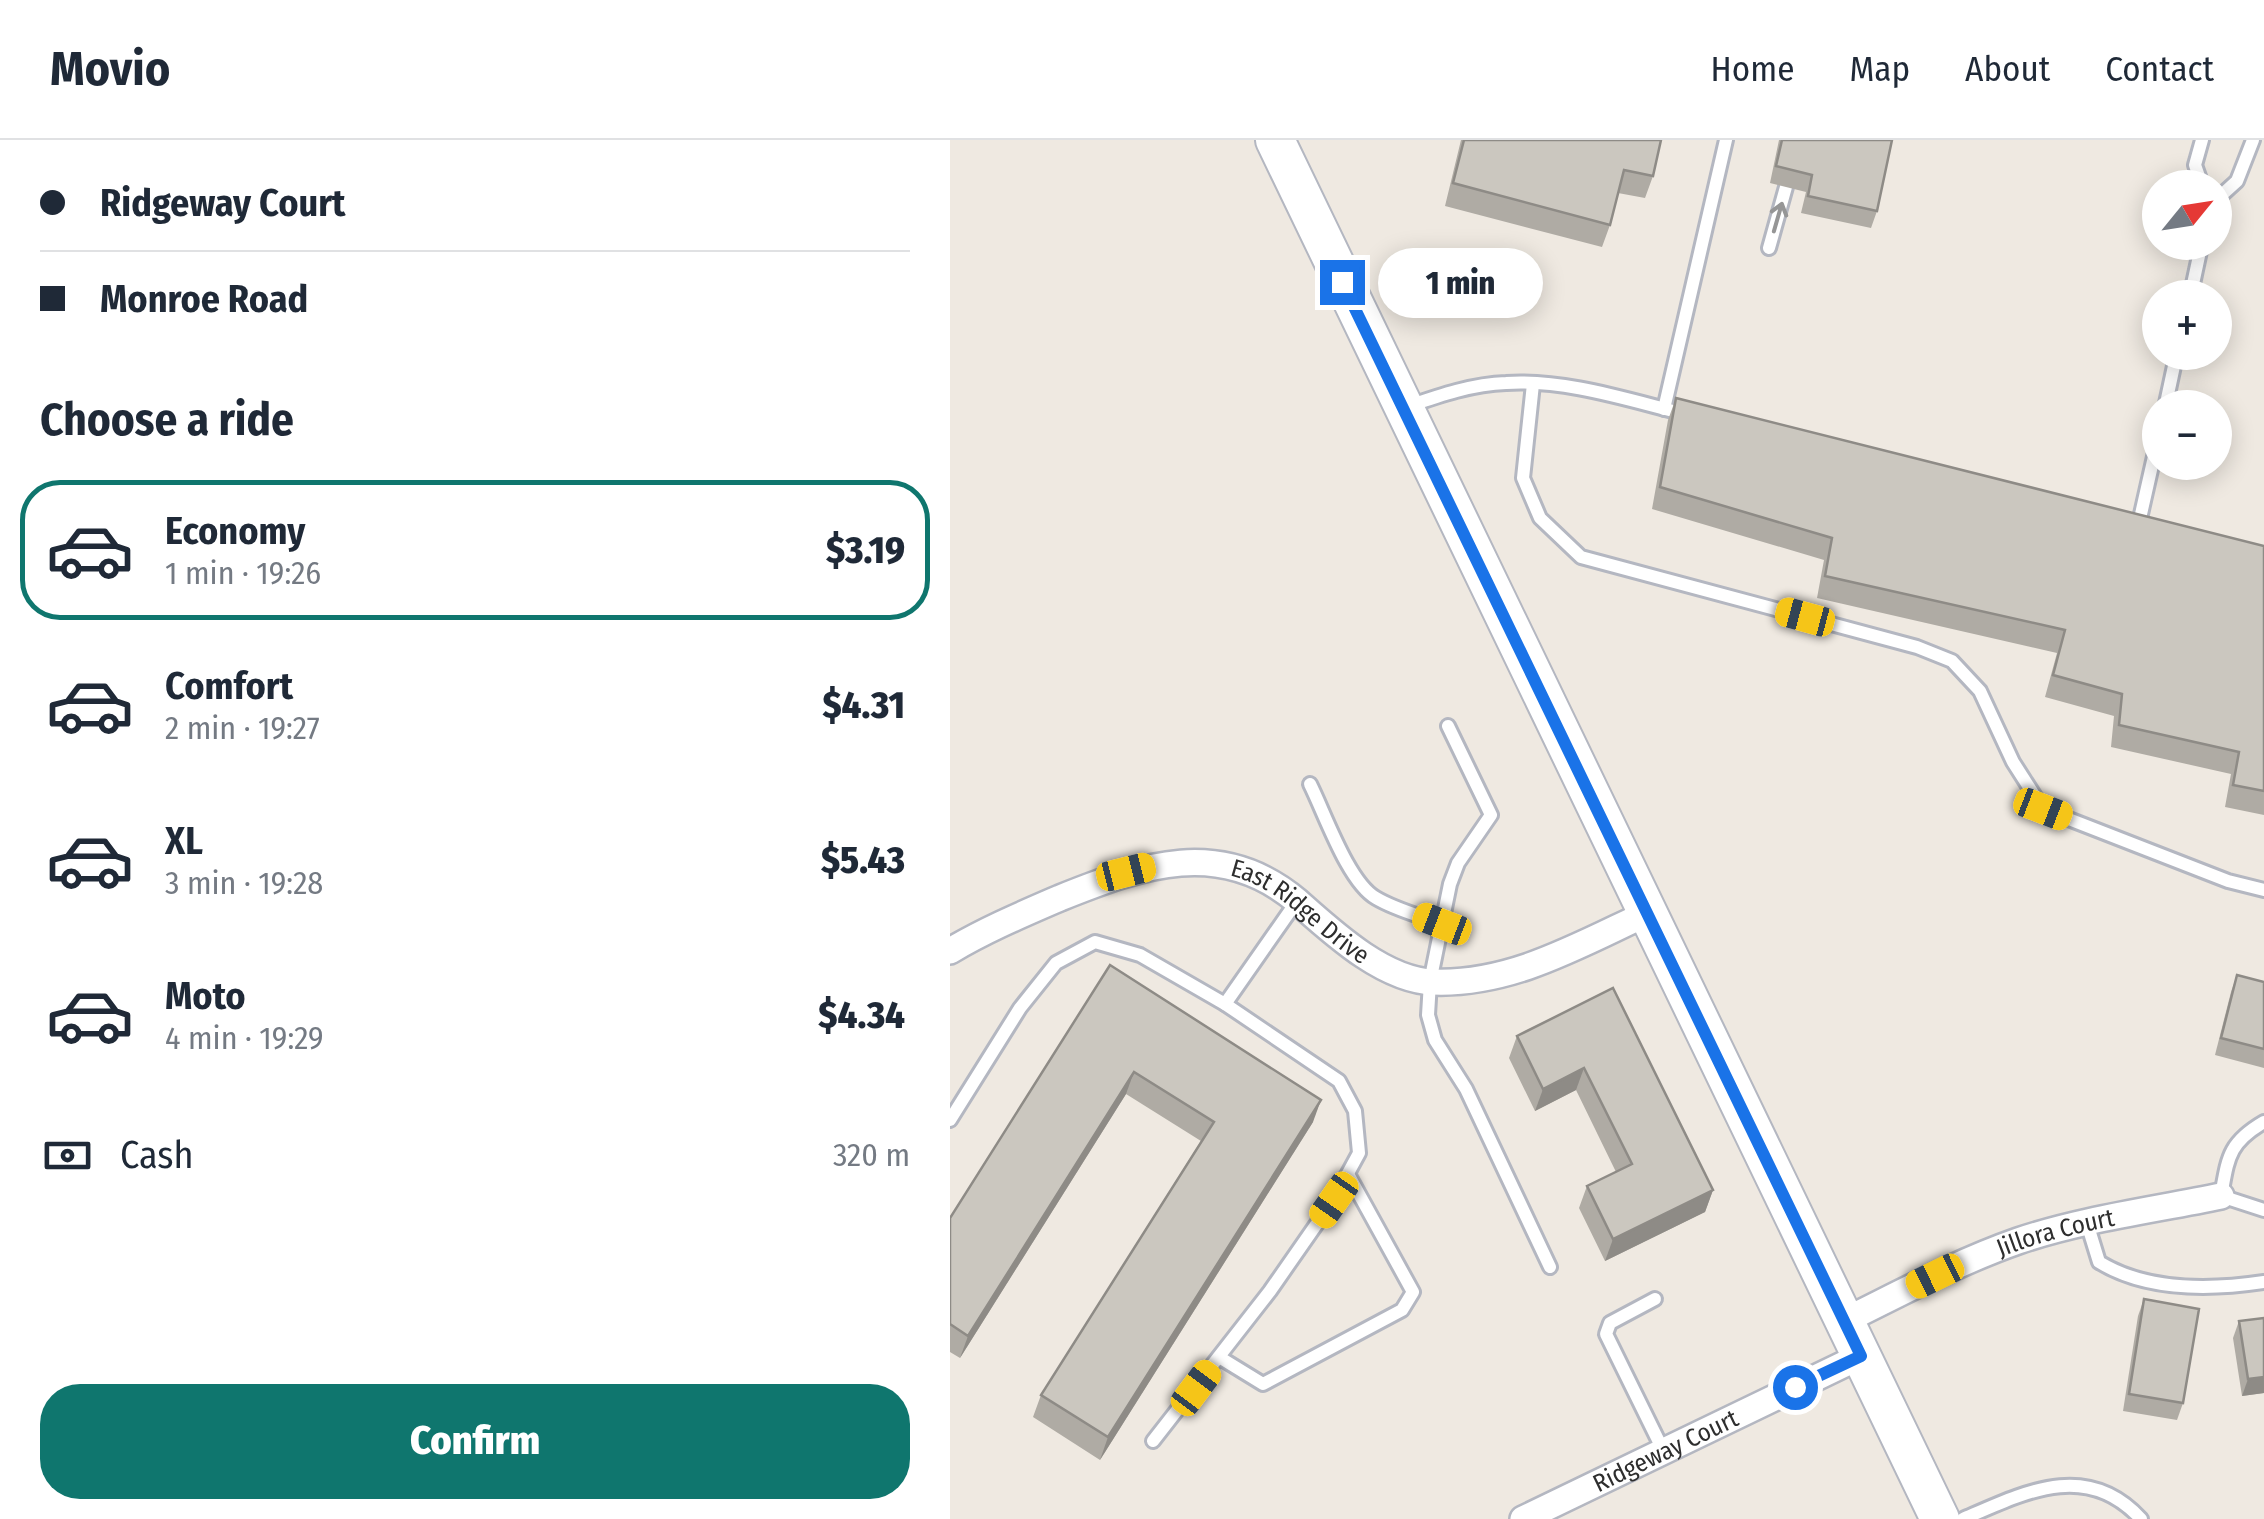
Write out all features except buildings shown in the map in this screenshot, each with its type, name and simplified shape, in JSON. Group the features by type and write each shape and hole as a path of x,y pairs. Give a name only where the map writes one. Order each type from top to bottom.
{"street":[{"path":"1275,140 1940,1519"},
{"name":"East Ridge Drive","path":"950,950 1023,914 1126,872 1152,865 1196,862 1248,872 1296,901 1364,955 1400,973 1430,982 1499,976 1537,964 1648,913"},
{"name":"Jillora Court","path":"1844,1321 2021,1240 2221,1196"},
{"name":"Ridgeway Court","path":"1523,1519 1861,1356"}],"lane":[{"path":"1664,409 1726,140"},
{"path":"2196,170 2202,140"},
{"path":"2232,186 2253,140"},
{"path":"1770,248 1786,187"},
{"path":"1404,408 1449,392 1506,382 1560,386 1693,416"},
{"path":"1533,384 1523,478 1540,518 1581,557 1916,647 1952,661 1980,691 2013,762 2043,809 2228,882 2264,890"},
{"path":"2139,522 2149,480"},
{"path":"2121,518 2157,527"},
{"path":"1448,726 1491,814 1458,863 1430,982 1430,1030 1466,1089 1550,1267"},
{"path":"1310,784 1350,865 1368,892 1442,924"},
{"path":"1225,1004 1296,901"},
{"path":"950,1120 1020,1008 1056,963 1095,942 1140,955 1225,1004 1339,1081 1355,1111 1359,1153 1291,1261 1153,1441"},
{"path":"2264,1122 2242,1134 2228,1158 2221,1196 2264,1210"},
{"path":"1219,1357 1264,1384 1402,1310 1413,1292 1348,1174"},
{"path":"2087,1223 2099,1262 2114,1271 2196,1288 2264,1282"},
{"path":"1655,1299 1610,1323 1606,1334 1663,1450"},
{"path":"1963,1519 2010,1499 2071,1483 2092,1486 2110,1495 2141,1519"}],"route":[{"path":"1342,282 1861,1356 1795,1387"}]}
